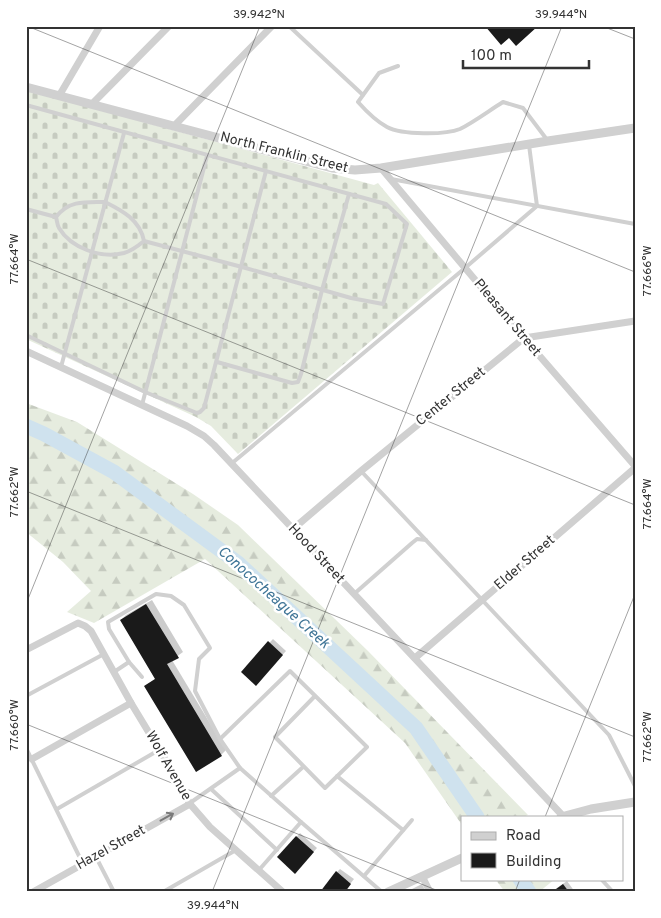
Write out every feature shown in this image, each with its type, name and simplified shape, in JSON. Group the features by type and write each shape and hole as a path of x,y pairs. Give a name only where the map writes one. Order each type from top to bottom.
{"street":[{"path":"59,96 100,26"},
{"path":"92,104 168,26"},
{"path":"174,126 272,26"},
{"name":"North Franklin Street","path":"26,87 332,168 355,170 381,168 635,128"},
{"name":"Pleasant Street","path":"381,168 635,467"},
{"path":"524,338 635,321"},
{"name":"Center Street","path":"294,529 361,471 524,338"},
{"name":"Hood Street","path":"26,351 187,426 204,436 294,529 562,816"},
{"name":"Elder Street","path":"415,658 635,467"},
{"name":"Wolf Avenue","path":"26,650 78,623 91,631 190,804 210,826 283,892"},
{"path":"32,759 131,703"},
{"path":"562,816 590,809 635,802"},
{"name":"Hazel Street","path":"32,892 190,804"},
{"path":"388,892 461,858"},
{"path":"422,876 430,892"}],"lane":[{"path":"289,26 363,95"},
{"path":"398,66 380,73 358,102 367,112 388,128 413,133 439,133 459,129 503,102 523,108 548,141"},
{"path":"26,105 386,204 407,224 383,304 351,298 144,241"},
{"path":"61,367 124,133"},
{"path":"529,145 537,206"},
{"path":"142,405 207,156"},
{"path":"26,334 145,392 197,413 200,412 204,408 217,362 266,171"},
{"path":"389,178 635,224"},
{"path":"217,362 292,383 298,382 302,374 322,290 349,194"},
{"path":"56,216 62,209 74,204 105,202 118,208 131,218 138,225 144,241"},
{"path":"232,464 537,206"},
{"path":"26,208 56,216"},
{"path":"56,216 58,227 69,240 92,253 110,255 124,253 144,241"},
{"path":"361,471 609,736 635,786"},
{"path":"354,594 417,539 426,540"},
{"path":"142,677 129,662 109,629 108,622 156,594 170,596 184,605 210,648 199,659 195,691 220,739 240,768 382,892"},
{"path":"26,696 104,654"},
{"path":"114,672 129,662"},
{"path":"220,739 290,671 367,747 325,788 275,737 315,696"},
{"path":"26,748 83,864"},
{"path":"57,809 159,750"},
{"path":"271,796 304,767"},
{"path":"190,804 240,768"},
{"path":"337,776 404,830"},
{"path":"211,789 277,850"},
{"path":"364,876 412,820"},
{"path":"259,870 301,822"},
{"path":"163,892 236,850"},
{"path":"96,856 114,892"},
{"path":"602,880 613,892"}],"green space":[{"path":"26,90 374,185 378,183 452,272 238,454 211,426 196,417 26,339"},
{"path":"26,403 77,422 193,494 238,525 368,651 528,815 461,816 461,824 405,743 205,559 94,623 67,612 91,591 63,562 26,532"},
{"path":"496,880 554,880 539,892 505,892"}],"building":[{"path":"485,26 538,26 516,46 509,38 501,45"},
{"path":"146,604 179,658 167,664 222,756 196,772 144,686 155,679 120,620"},
{"path":"268,641 283,655 256,686 241,672"},
{"path":"296,836 314,852 295,874 277,857"},
{"path":"336,871 351,884 345,892 320,892"},
{"path":"563,884 569,892 552,892"}],"waterway":[{"name":"Conococheague Creek","path":"26,426 114,472 238,563 416,728 476,816"},
{"name":"Conococheague Creek","path":"521,880 529,892"}]}
